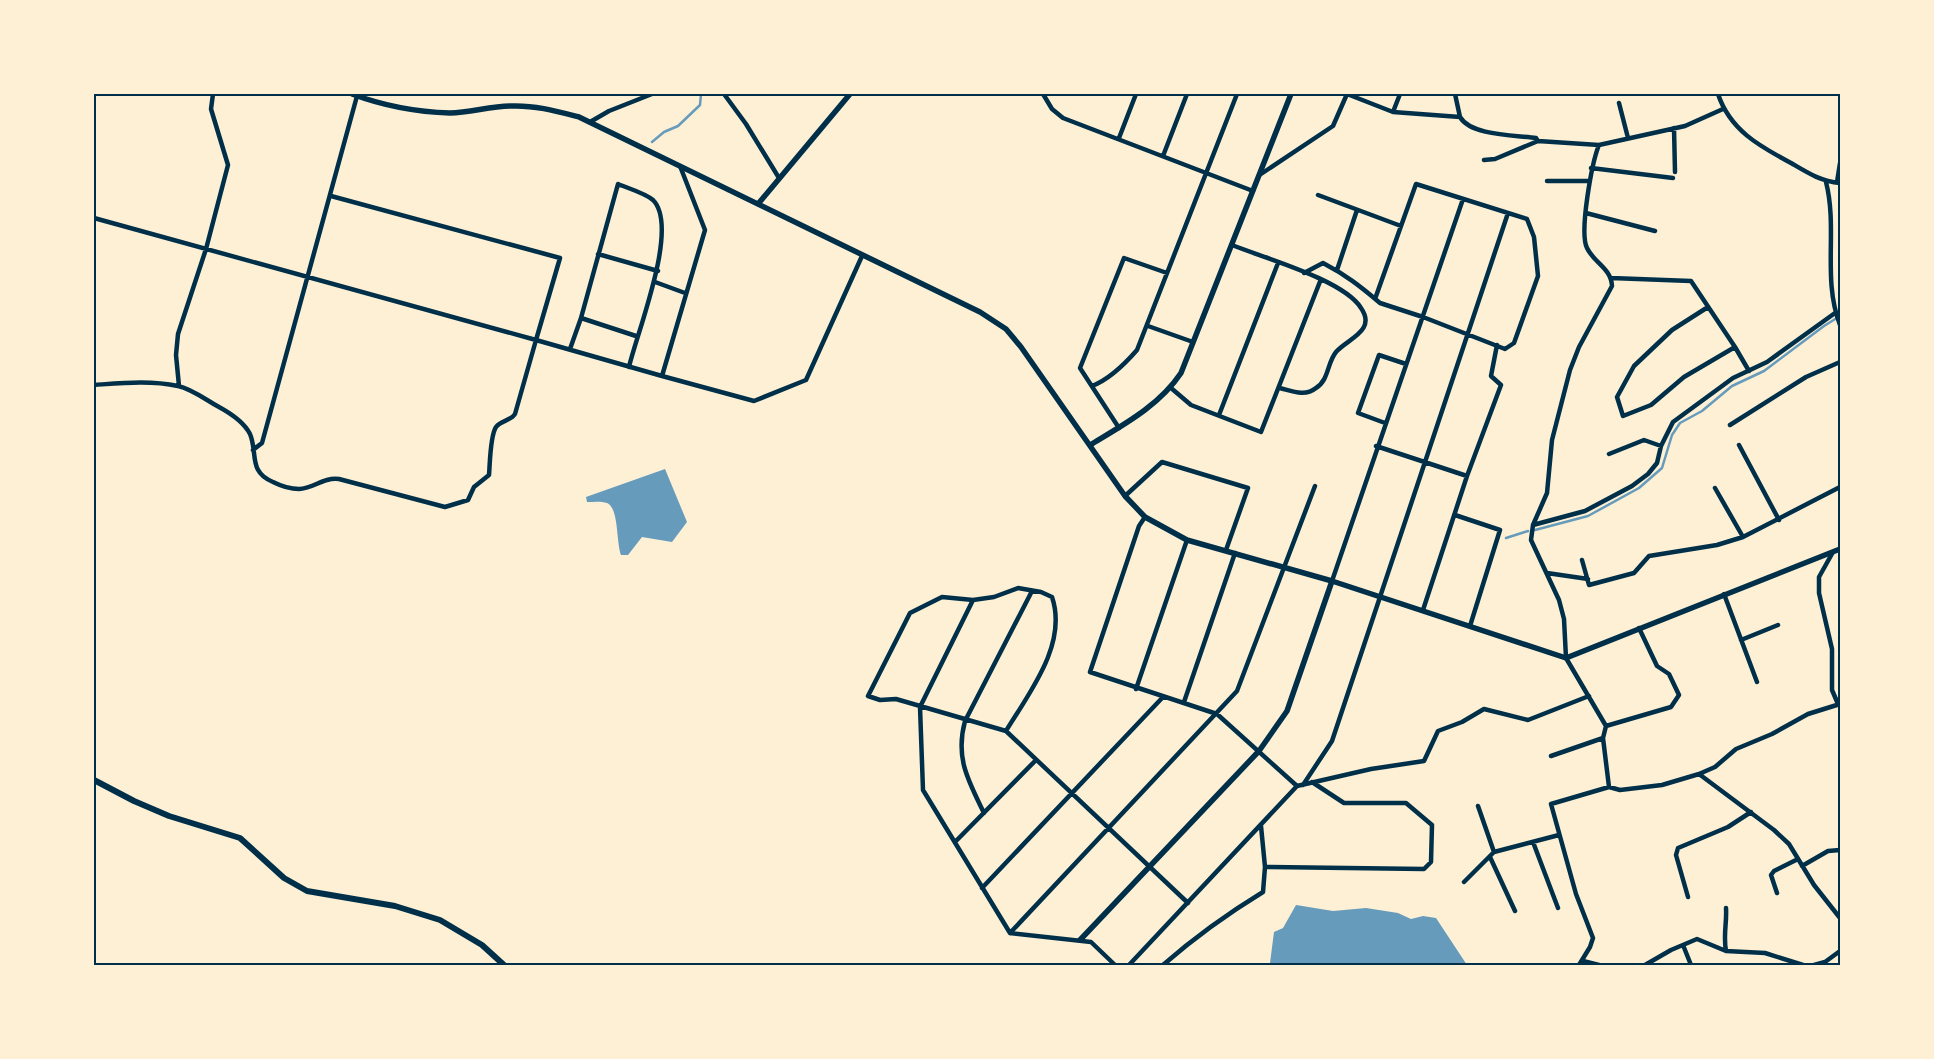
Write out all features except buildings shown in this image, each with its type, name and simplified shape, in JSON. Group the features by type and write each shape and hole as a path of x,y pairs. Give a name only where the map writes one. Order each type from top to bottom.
{"main road":[{"path":"94,780 160,812 240,838 284,878 307,890 395,906 440,920 482,945 504,965"}],"street":[{"path":"179,386 176,355 178,334 206,249 228,165 211,110 213,94"},
{"path":"590,122 609,111 652,94"},
{"path":"724,94 746,124 779,178"},
{"path":"758,204 850,94"},
{"path":"1043,94 1052,109 1063,118 1253,191"},
{"path":"1119,138 1136,94"},
{"path":"1163,156 1187,94"},
{"path":"1092,386 1122,367 1138,350 1167,273 1208,174 1237,94"},
{"path":"1090,445 1155,403 1171,388 1180,373 1291,94"},
{"path":"1260,174 1333,126 1347,94 1393,112 1460,117"},
{"path":"1393,112 1400,94"},
{"path":"1455,94 1460,117 1463,122 1481,132 1536,138 1538,141"},
{"path":"1718,94 1723,109 1744,135 1759,146 1826,182 1839,183 1840,163"},
{"path":"253,450 262,443 331,196 355,95 391,106 421,112 452,113 510,106 536,107 579,117 590,122 980,312 1006,329 1022,347 1056,400 1125,496 1145,517 1187,540 1284,566 1566,658 1840,549"},
{"path":"1619,103 1628,138"},
{"path":"1484,160 1495,159 1538,141 1599,144 1685,126 1723,109"},
{"path":"1674,128 1675,172"},
{"path":"1599,144 1590,181 1586,213 1586,244 1612,278 1608,296 1579,347 1570,370 1552,440 1547,493 1533,525 1531,540 1547,573 1564,619 1566,658 1606,726 1603,738 1609,786"},
{"path":"662,376 705,230 680,166"},
{"path":"1592,168 1673,178"},
{"path":"1546,181 1590,181"},
{"path":"1826,182 1830,209 1832,298 1840,323"},
{"path":"570,349 581,318 618,184 652,200 662,216 658,271 636,336 628,367"},
{"path":"1304,273 1323,263 1355,280 1375,298 1380,302 1497,345 1505,350 1514,344 1538,276 1534,237 1527,219 1416,184 1375,298"},
{"path":"1318,195 1401,226"},
{"path":"94,385 143,382 179,386 222,408 246,427 251,436 255,466 266,478 289,488 300,490 332,478 445,508 468,500 474,487 489,475 493,434 496,428 516,414 560,258 331,196"},
{"path":"1080,940 1259,751 1287,711 1376,446 1463,200"},
{"path":"1337,270 1358,210"},
{"path":"1304,784 1332,741 1508,213"},
{"path":"1586,213 1655,231"},
{"path":"94,218 754,401 806,380 862,256"},
{"path":"1232,245 1321,280 1355,300 1363,310 1365,318 1362,329 1356,338 1336,352 1323,382 1316,389 1300,393 1280,388"},
{"path":"598,254 658,271"},
{"path":"1119,428 1080,368 1124,258 1167,273"},
{"path":"1219,415 1278,263"},
{"path":"1612,278 1691,280 1749,371"},
{"path":"1171,388 1190,405 1262,432 1321,280"},
{"path":"655,282 685,293"},
{"path":"1708,307 1672,330 1634,366 1617,397 1623,416 1651,405 1684,377 1735,347"},
{"path":"1533,525 1585,511 1632,486 1648,474 1657,463 1662,446 1673,422 1733,378 1767,362 1836,314"},
{"path":"581,318 636,336"},
{"path":"1148,326 1193,342"},
{"path":"1423,610 1467,476 1501,385 1491,376 1497,345"},
{"path":"1385,422 1358,413 1379,355 1406,364"},
{"path":"1730,424 1806,377 1840,362"},
{"path":"1609,454 1644,440 1662,446"},
{"path":"1739,445 1779,520"},
{"path":"1376,446 1467,476"},
{"path":"1125,496 1162,462 1248,488 1226,550"},
{"path":"1010,933 1109,830 1237,691 1315,486"},
{"path":"1582,560 1589,585 1634,572 1649,556 1717,545 1743,537 1840,487"},
{"path":"1715,488 1743,537"},
{"path":"1455,515 1500,530 1470,626"},
{"path":"1145,517 1138,526 1090,672 1136,689 1184,702 1217,714 1297,786"},
{"path":"1136,689 1187,540"},
{"path":"1599,965 1581,963 1593,938 1576,894 1551,804 1609,786 1620,790 1662,785 1700,774 1716,767 1736,750 1772,734 1808,714 1839,704 1832,690 1832,649 1819,593 1819,577 1833,552"},
{"path":"1184,702 1236,553"},
{"path":"1547,573 1588,579"},
{"path":"1006,731 1042,670 1051,650 1056,608 1052,597 1018,588 994,597 973,600 942,597 910,613 868,696 880,700 896,699 965,721 1006,731 1188,904"},
{"path":"984,813 963,768 961,748 965,721 1032,591"},
{"path":"1724,594 1757,682"},
{"path":"973,600 920,707 924,790 1010,933"},
{"path":"1741,640 1778,625"},
{"path":"1606,726 1671,707 1679,695 1669,674 1657,666 1639,628"},
{"path":"1129,965 1297,786 1424,761 1438,731 1462,722 1484,709 1528,720 1589,696"},
{"path":"982,888 1163,697"},
{"path":"1551,756 1603,738"},
{"path":"955,842 1036,760"},
{"path":"1700,774 1774,830 1788,844 1840,918"},
{"path":"1265,867 1424,869 1431,862 1432,825 1406,803 1344,802 1312,782"},
{"path":"1478,806 1494,852"},
{"path":"1688,897 1676,855 1678,848 1728,827 1751,812"},
{"path":"1163,965 1214,923 1263,892 1265,867 1261,826"},
{"path":"1464,882 1494,852 1559,836"},
{"path":"1533,842 1558,908"},
{"path":"1802,866 1828,851 1840,850"},
{"path":"1490,857 1515,911"},
{"path":"1776,893 1771,875 1774,871 1798,859"},
{"path":"1726,908 1727,922 1723,936 1726,951"},
{"path":"1010,933 1068,941 1080,940 1091,942 1115,965"},
{"path":"1644,965 1697,939 1726,951 1765,953 1803,965"},
{"path":"1683,945 1691,965"},
{"path":"1814,965 1825,962 1840,951"},
{"path":"1657,958 1659,965"}],"water":[{"path":"665,469 687,522 672,542 642,537 628,555 621,555 614,511 611,506 605,502 587,502 586,497"},
{"path":"1296,905 1333,911 1366,908 1398,913 1411,919 1423,916 1436,918 1467,965 1313,965 1299,963 1272,965 1270,963 1274,932 1283,928"}],"waterway":[{"path":"652,142 664,132 678,126 700,105 701,94"},
{"path":"1535,530 1588,516 1639,488 1662,468 1672,435 1680,423 1702,411 1732,386 1764,371 1840,316"},
{"path":"1506,538 1528,531"}]}
